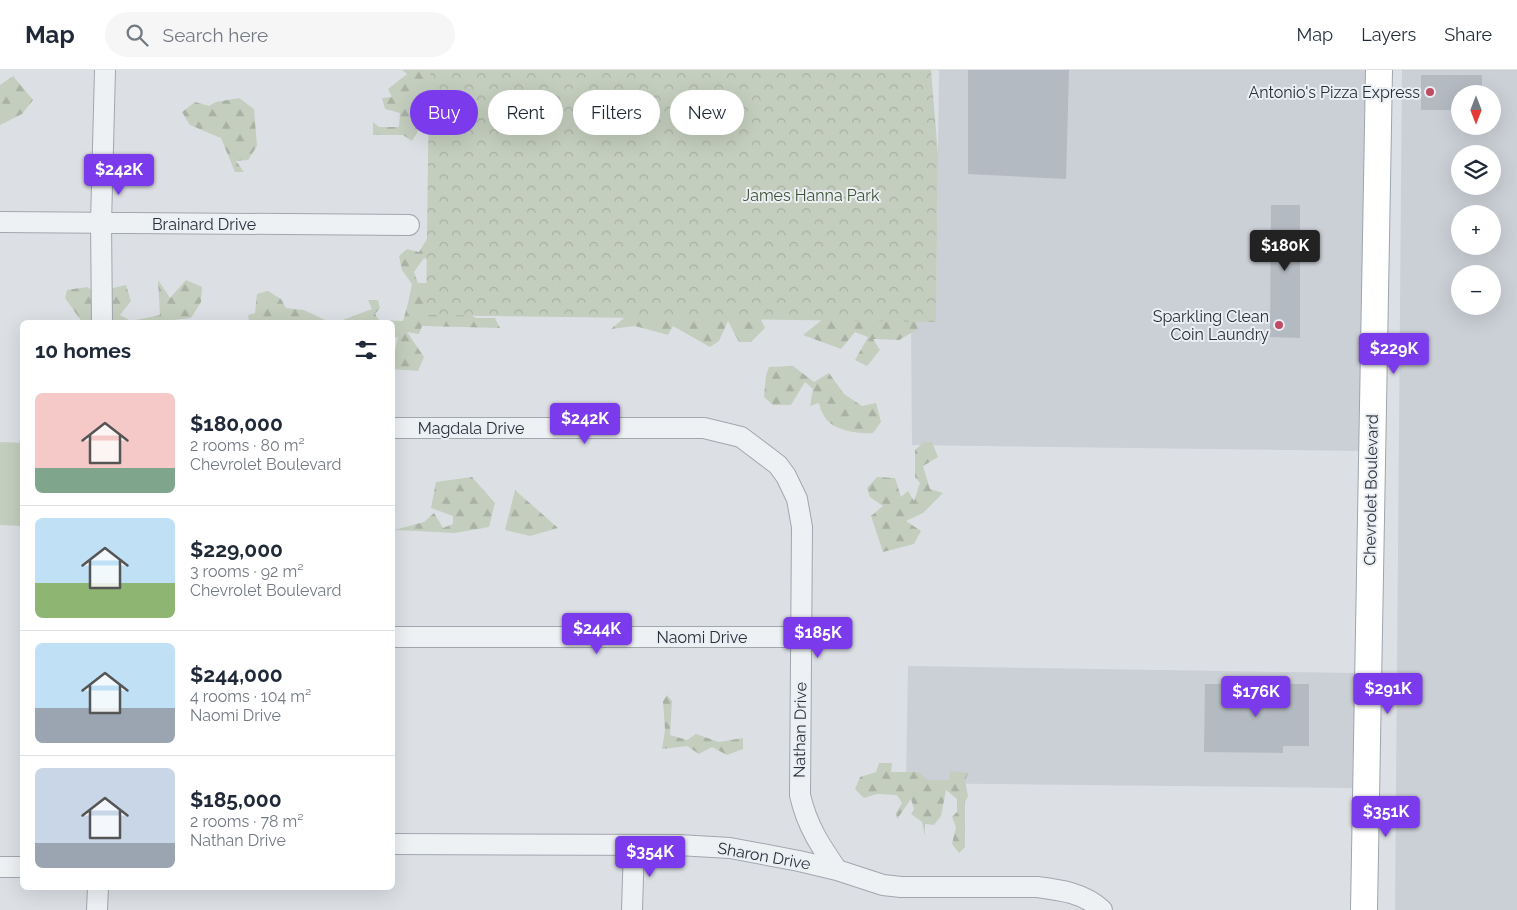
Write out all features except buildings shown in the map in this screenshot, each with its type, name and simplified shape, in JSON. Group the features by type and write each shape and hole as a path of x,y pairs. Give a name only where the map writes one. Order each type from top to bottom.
{"main road":[{"name":"Chevrolet Boulevard","path":"1364,910 1379,70"}],"street":[{"path":"102,320 101,223 105,70"},
{"name":"Brainard Drive","path":"0,222 409,225"},
{"name":"Magdala Drive","path":"395,428 704,428 741,437 778,465"},
{"name":"Nathan Drive","path":"778,465 792,488 801,513 803,540 800,795 807,822 837,870"},
{"name":"Naomi Drive","path":"395,637 801,637"},
{"name":"Sharon Drive","path":"395,844 634,845 730,848 837,870 883,885 901,887 1037,887 1076,894 1100,908"},
{"path":"632,910 634,845"},
{"path":"0,866 20,867"},
{"path":"97,910 98,890"}],"shaded area":[{"path":"939,70 1371,70 1360,451 912,445 911,321 936,321"},
{"path":"1402,70 1517,70 1517,910 1395,910"},
{"path":"908,666 1355,673 1352,788 906,783"}],"green space":[{"path":"402,70 579,70 563,99 563,90 488,90 488,103 478,103 478,90 410,90 410,135 416,135 412,141 403,135 373,135 373,122 379,127 399,127 400,113 385,109 382,98 392,97 388,89 407,74"},
{"name":"James Hanna Park","path":"431,70 931,70 938,155 936,322 426,315 428,135 478,135 478,90 429,90"},
{"path":"13,76 33,100 22,114 0,125 0,85"},
{"path":"239,98 254,109 257,146 248,160 236,161 244,172 235,172 221,138 190,125 182,112 195,102 209,106 216,102"},
{"path":"436,224 441,269 424,258 414,272 418,283 439,283 465,312 476,318 495,318 500,328 422,326 419,334 407,332 424,357 418,371 395,369 395,350 398,337 395,338 395,321 403,321 412,284 402,270 399,256 407,249 419,252"},
{"path":"740,276 765,328 751,342 739,342 728,321 719,341 710,347 673,326 668,335 635,326 611,329 642,303"},
{"path":"158,280 170,298 186,280 202,287 201,302 191,318 136,320 160,315"},
{"path":"126,285 131,301 120,315 129,320 81,320 65,298 67,290 87,287 96,292"},
{"path":"268,291 281,299 286,308 304,310 325,320 249,320 248,315 255,313 257,294"},
{"path":"368,300 378,300 380,308 375,314 379,320 342,320 372,309"},
{"path":"843,303 914,316 918,329 899,340 873,339 880,350 867,366 855,360 868,337 855,332 841,349 803,335"},
{"path":"793,366 814,382 829,373 844,394 862,406 876,403 881,422 873,433 853,432 838,428 832,424 823,414 819,403 810,406 813,389 805,382 791,405 773,405 764,397 766,375 769,367"},
{"path":"0,442 20,443 20,526 0,525"},
{"path":"924,442 932,442 938,457 923,466 930,489 943,493 923,513 906,521 921,531 914,544 883,552 871,516 883,506 870,497 867,488 877,477 895,478 901,497 908,491 914,501 920,483 915,477 915,450"},
{"path":"472,477 495,503 489,527 455,533 395,530 424,522 434,513 443,528 453,524 453,516 431,508 436,482"},
{"path":"515,490 558,528 530,536 505,530"},
{"path":"667,695 672,701 670,735 687,740 696,734 719,742 743,738 743,749 727,755 712,747 699,754 687,746 662,749 665,730 663,701"},
{"path":"879,763 892,763 891,772 918,772 928,780 949,780 950,771 968,773 965,781 968,796 965,802 965,847 959,853 952,844 956,827 952,817 957,812 957,799 946,790 941,816 934,825 925,824 925,836 922,822 911,814 914,809 911,799 897,819 896,813 902,803 897,795 877,794 864,798 855,789 860,777 876,772"}],"place":[{"name":"Antonio's Pizza Express","path":"1430,92"},
{"name":"Sparkling Clean Coin Laundry","path":"1279,325"}]}
